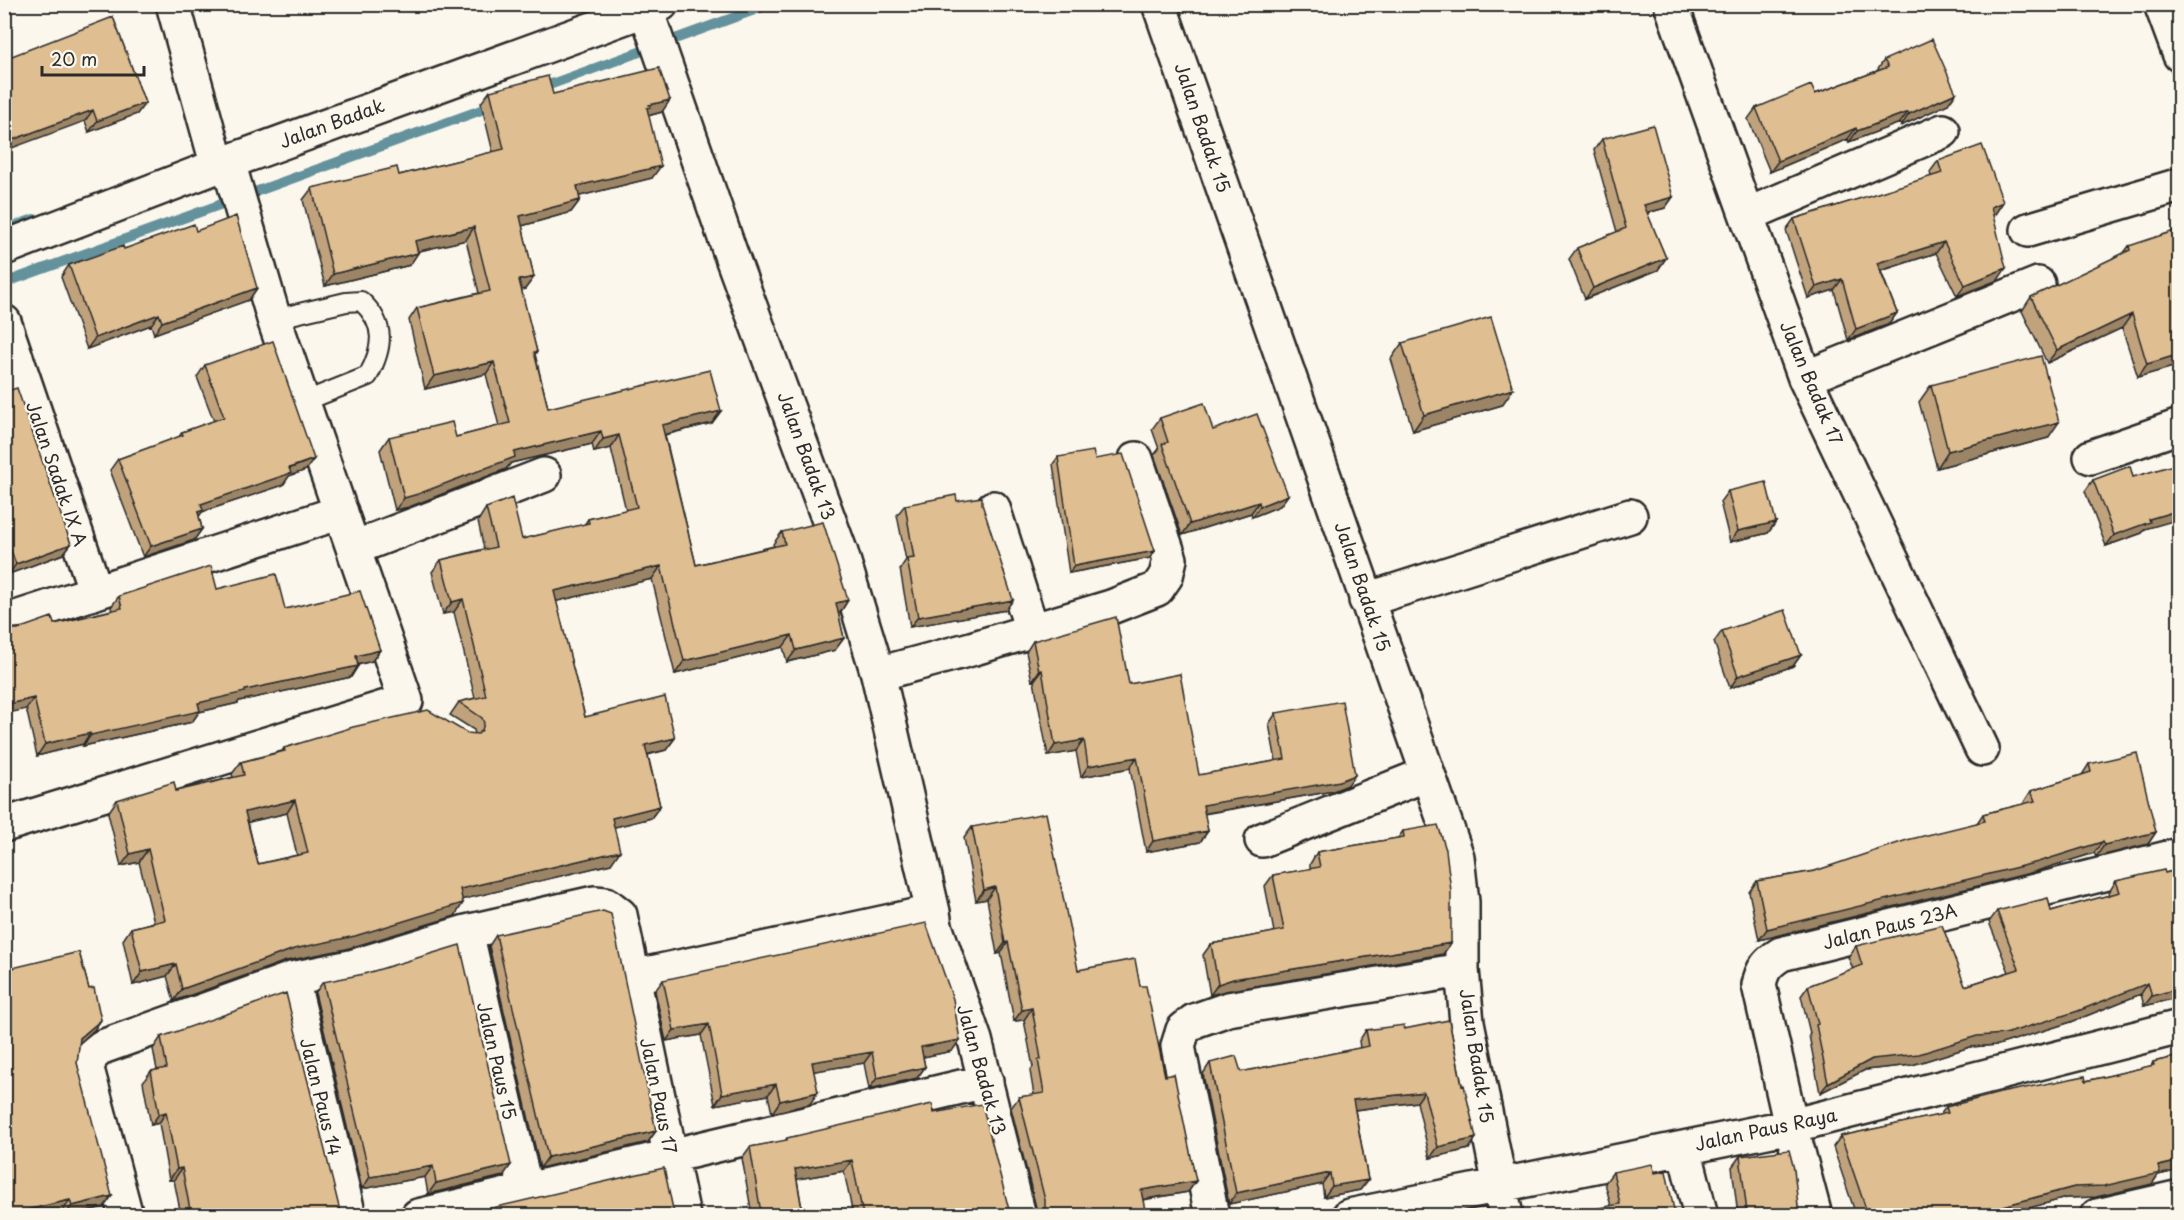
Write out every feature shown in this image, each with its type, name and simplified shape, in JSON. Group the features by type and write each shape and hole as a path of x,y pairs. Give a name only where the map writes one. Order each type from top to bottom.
{"street":[{"path":"4,825 416,707 354,548 274,320 174,4"},
{"name":"Jalan Badak 15","path":"1160,4 1457,857 1462,902 1462,970 1467,1022 1502,1200"},
{"name":"Jalan Badak 17","path":"1671,4 1804,378 1982,748"},
{"path":"2161,4 2180,55"},
{"name":"Jalan Badak","path":"4,248 223,164 650,6"},
{"name":"Jalan Badak 13","path":"650,6 730,252 842,553 878,674 934,919 975,1040 1020,1215"},
{"path":"1747,215 1943,132"},
{"path":"2028,230 2180,185"},
{"path":"1804,378 2038,284"},
{"name":"Jalan Sadak IX A","path":"4,322 96,592"},
{"path":"2091,458 2180,426"},
{"path":"878,674 1111,607 1157,589 1166,576 1170,559 1136,459"},
{"path":"354,548 544,475"},
{"path":"993,508 1032,630"},
{"path":"4,622 341,512"},
{"path":"1366,600 1630,516"},
{"path":"1262,840 1427,774"},
{"name":"Jalan Paus 23A","path":"1815,1215 1791,1126 1759,985 1761,972 1768,963 1781,954 2180,855"},
{"name":"Jalan Paus 17","path":"126,1215 87,1069 91,1056 102,1047 292,979 351,967 466,932 594,903 606,904 620,915 683,1215"},
{"path":"633,977 934,919"},
{"name":"Jalan Paus 15","path":"466,932 526,1191"},
{"path":"1212,1215 1178,1046 1183,1029 1194,1021 1228,1009 1462,970"},
{"name":"Jalan Paus 14","path":"292,979 349,1215"},
{"name":"Jalan Paus Raya","path":"1349,1215 1502,1200 1684,1148 1791,1126 2180,1027"},
{"path":"417,1215 986,1081"},
{"path":"1684,1148 1701,1215"},
{"path":"2097,1215 2180,1197"}],"lane":[{"path":"274,320 346,302 361,302 372,312 381,338 376,359 368,376 303,402"}],"building":[{"path":"113,17 145,103 97,121 93,110 4,143 4,59"},
{"path":"1932,39 1956,93 1909,114 1908,112 1857,131 1856,128 1778,161 1756,108 1811,85 1815,94 1888,67 1884,60"},
{"path":"659,68 670,100 649,105 650,107 647,108 661,166 577,186 580,200 520,216 534,277 519,280 548,408 710,370 721,411 662,425 696,565 785,544 782,532 823,522 848,600 836,603 844,638 796,650 792,635 684,661 661,566 554,591 585,717 665,697 675,738 645,745 660,806 612,818 620,851 460,889 463,903 355,936 294,949 182,989 176,964 142,972 131,928 165,920 148,849 130,854 117,800 174,782 176,791 244,775 241,762 285,751 284,748 353,727 428,710 467,733 478,734 484,723 482,718 459,702 486,696 463,599 452,602 441,560 496,547 486,508 512,498 522,539 589,523 588,519 637,507 619,435 603,439 601,431 514,452 515,457 404,498 389,437 452,422 456,437 510,423 494,362 434,376 417,308 490,291 474,227 415,241 418,253 333,274 312,188 397,167 399,175 504,149 490,91 548,76 553,94","holes":["295,800 308,853 258,864 245,812"]},
{"path":"1653,125 1673,197 1644,205 1666,258 1593,288 1577,248 1626,228 1602,139"},
{"path":"1982,145 2003,202 1991,207 2006,268 1965,285 1944,242 1877,263 1897,313 1856,329 1842,279 1816,287 1794,219 1942,173 1938,161"},
{"path":"236,216 257,288 162,322 159,314 95,338 69,265 123,246 124,249 194,224 196,231"},
{"path":"2180,229 2180,354 2147,364 2132,314 2057,350 2031,297 2130,250 2129,246"},
{"path":"1491,317 1513,389 1424,415 1402,343"},
{"path":"273,341 314,459 289,468 291,473 201,504 203,510 198,512 202,529 151,546 118,459 224,417 205,365"},
{"path":"2041,356 2059,422 1948,451 1931,385"},
{"path":"17,388 71,544 16,564 4,532 4,392"},
{"path":"1204,403 1213,430 1257,414 1288,495 1260,506 1259,502 1190,524 1162,444 1168,442 1160,418"},
{"path":"1093,451 1095,459 1123,454 1155,551 1074,566 1058,457"},
{"path":"2180,463 2180,510 2149,519 2150,522 2114,535 2093,480 2130,466 2133,477"},
{"path":"1766,482 1776,522 1738,531 1728,491"},
{"path":"956,495 957,501 982,497 982,504 1013,600 918,617 907,559 914,558 905,505"},
{"path":"211,566 217,589 276,574 285,609 360,591 380,650 356,656 358,666 245,690 245,692 198,703 200,711 45,744 34,698 4,705 4,628 18,629 52,617 54,624 122,608 119,596"},
{"path":"1785,610 1801,655 1738,676 1722,631"},
{"path":"1116,617 1129,684 1180,674 1199,775 1285,759 1276,713 1342,701 1355,775 1340,781 1203,805 1208,831 1153,841 1137,757 1088,766 1084,740 1055,745 1042,670 1039,671 1033,641"},
{"path":"2137,753 2156,832 2104,845 2102,842 2038,862 1767,929 1757,881 1815,871 1907,840 1985,821 1983,814 2035,801 2031,791 2091,772 2089,764"},
{"path":"1046,813 1078,970 1135,959 1140,986 1146,986 1165,1076 1174,1074 1196,1181 1141,1190 1145,1210 1115,1215 1041,1215 1045,1211 1045,1200 1019,1097 1044,1093 1032,1008 1022,1010 1008,942 1005,943 995,887 984,890 972,827"},
{"path":"1438,825 1446,850 1451,891 1451,943 1233,979 1218,984 1211,944 1284,930 1273,875 1320,867 1317,852 1404,837 1403,831"},
{"path":"2180,869 2180,988 2152,996 2148,983 2078,1011 2005,1034 1977,1036 1919,1054 1872,1059 1828,1083 1816,1025 1818,1024 1808,986 1862,965 1856,946 1942,925 1965,986 2019,969 1997,911 2048,898 2051,911 2120,892 2116,881 2164,870 2165,873"},
{"path":"603,911 611,914 656,1131 548,1157 496,935"},
{"path":"926,923 953,999 960,1040 921,1047 925,1067 877,1078 872,1052 812,1062 818,1092 780,1101 776,1084 722,1094 709,1024 674,1030 663,980"},
{"path":"460,945 511,1165 436,1183 433,1166 370,1177 323,982 364,974"},
{"path":"79,952 89,989 94,988 101,1020 80,1038 77,1063 112,1196 72,1206 70,1200 4,1215 4,970"},
{"path":"286,993 341,1215 191,1215 182,1168 177,1169 166,1112 159,1114 151,1071 167,1068 161,1037"},
{"path":"1449,1020 1462,1086 1464,1085 1476,1138 1438,1147 1424,1092 1353,1100 1368,1180 1332,1186 1330,1173 1236,1193 1210,1063 1236,1056 1241,1072 1369,1046 1366,1030 1404,1025 1404,1029"},
{"path":"2180,1056 2180,1161 2158,1166 2160,1173 2104,1186 2074,1187 2003,1206 2005,1212 1996,1215 1868,1215 1841,1136 1948,1113 1946,1107 2000,1093 2085,1076 2086,1081 2154,1065 2153,1062"},
{"path":"932,1104 934,1113 982,1104 1012,1215 863,1215 852,1160 795,1169 803,1215 750,1215 761,1213 750,1147"},
{"path":"1789,1150 1794,1169 1799,1215 1759,1215 1758,1210 1747,1212 1740,1156"},
{"path":"1652,1164 1655,1173 1666,1171 1675,1215 1564,1215 1620,1204 1613,1172"},
{"path":"664,1168 676,1215 462,1215"},
{"path":"2171,1209 2174,1215 2142,1215"}],"waterway":[{"path":"538,89 771,4"},
{"path":"4,283 495,105"},
{"path":"4,230 34,219"}]}
